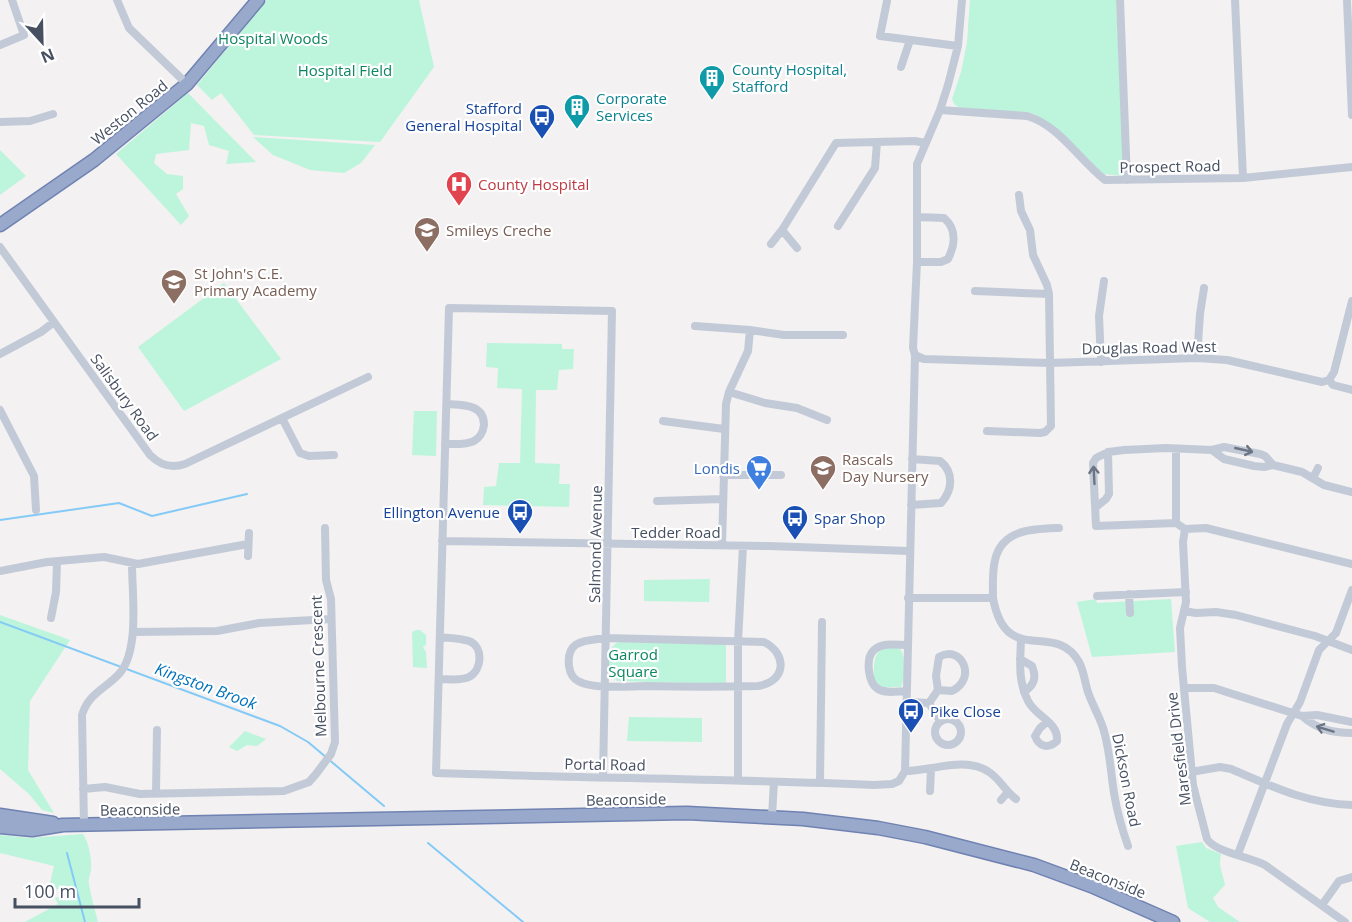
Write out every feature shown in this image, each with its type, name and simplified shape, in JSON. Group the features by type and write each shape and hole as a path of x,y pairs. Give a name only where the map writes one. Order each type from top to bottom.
{"highway":[{"name":"Weston Road","path":"0,225 94,160 187,84 258,0"},
{"name":"Beaconside","path":"0,815 63,825 687,813 772,816 878,828 926,837 1034,865 1091,886 1173,922"},
{"name":"Beaconside","path":"0,827 32,830 63,825"}],"street":[{"path":"0,45 24,35 12,0"},
{"path":"117,0 129,28 187,84"},
{"path":"904,773 915,355 913,348 917,262 917,164 940,110 958,46 962,0"},
{"path":"1120,0 1127,180"},
{"path":"1235,0 1243,178"},
{"path":"1347,0 1352,115"},
{"path":"887,1 880,36 958,46"},
{"path":"902,67 910,40"},
{"name":"Prospect Road","path":"940,110 1027,116 1040,120 1105,180 1243,178 1352,167"},
{"path":"0,122 30,121 53,114"},
{"path":"771,244 836,143 915,141 925,143"},
{"path":"838,226 875,168 877,142"},
{"path":"987,431 1040,433 1048,430 1052,419 1049,294 1034,255 1030,230 1021,212 1019,195"},
{"path":"917,217 944,218 952,228 954,242 948,259 941,262 917,262"},
{"path":"782,230 797,248"},
{"name":"Salisbury Road","path":"0,247 150,455 164,465 185,464 368,378"},
{"path":"1101,362 1099,316 1104,281"},
{"path":"1197,358 1204,288"},
{"path":"975,291 1049,294"},
{"path":"1329,380 1334,372 1352,301"},
{"name":"Salmond Avenue","path":"447,404 449,308 612,311 603,777"},
{"path":"0,354 41,332 54,322"},
{"path":"695,326 784,335 843,335"},
{"path":"722,545 724,429 729,392 748,351 750,330"},
{"name":"Douglas Road West","path":"915,355 924,359 1050,363 1197,358 1227,360 1322,382 1329,380 1333,385 1352,390"},
{"path":"729,392 765,403 798,408 827,420"},
{"path":"440,637 471,642 477,648 480,660 477,671 462,679 440,680 440,637 442,541 447,404 468,405 480,411 484,428 482,434 473,442 446,444"},
{"path":"0,410 34,476 36,510"},
{"path":"282,418 300,453 309,456 334,455"},
{"path":"663,421 724,429"},
{"path":"1273,465 1260,454 1224,447 1212,450 1108,452 1096,458 1093,463 1096,526 1176,523 1185,529 1206,528 1352,564"},
{"path":"1176,449 1176,523"},
{"path":"1212,450 1224,459 1254,466 1273,465 1302,472 1324,485 1352,492"},
{"path":"1096,507 1109,494 1108,452"},
{"path":"911,505 941,503 948,492 951,477 950,471 940,461 912,459"},
{"path":"1313,478 1318,468"},
{"path":"723,475 781,475"},
{"path":"657,501 723,500"},
{"name":"Melbourne Crescent","path":"83,789 105,787 132,793 284,791 309,782 331,754 335,742 331,599 326,568 325,528"},
{"path":"1047,722 1031,707 1020,682 1021,640 1000,622 993,598 995,560 1003,543 1019,531 1059,528"},
{"name":"Maresfield Drive","path":"1185,529 1183,542 1186,592 1180,628 1184,688 1191,772 1207,839 1209,843 1265,865 1346,922"},
{"path":"248,556 249,533"},
{"name":"Tedder Road","path":"442,541 722,545 909,551"},
{"path":"0,571 38,563 104,557 132,564 196,555 248,544"},
{"path":"738,780 738,642 743,546"},
{"path":"51,618 56,591 57,562"},
{"path":"84,825 81,725 84,708 94,693 120,673 128,658 133,632 132,564"},
{"path":"1238,854 1287,724 1298,714 1300,702 1319,650 1336,633 1352,590"},
{"path":"1097,596 1186,592"},
{"path":"1129,594 1130,613"},
{"path":"908,598 993,598"},
{"path":"1184,611 1236,615 1315,636 1352,650"},
{"path":"133,632 217,631 260,623 331,619"},
{"path":"820,783 822,622"},
{"path":"606,638 738,642 764,642 772,646 781,659 781,667 776,679 770,684 758,687 604,686 584,684 572,677 569,665 569,654 578,643 606,638"},
{"name":"Dickson Road","path":"1021,640 1057,643 1073,653 1080,663 1088,693 1105,731 1119,818 1128,846"},
{"path":"907,645 881,645 874,649 869,661 870,678 876,688 889,692 907,691"},
{"path":"929,703 938,690 936,676 939,657 948,654 957,656 966,671 963,682 952,691 938,690"},
{"path":"1020,659 1032,666 1035,676 1033,684 1024,692"},
{"name":"Portal Road","path":"440,680 436,773 892,784 899,781 904,773 950,765 979,767 991,773 1007,793 1016,799"},
{"path":"1184,688 1214,688 1298,714 1352,722"},
{"path":"907,702 929,703"},
{"path":"929,703 940,721"},
{"path":"1298,714 1313,725 1326,730 1352,733"},
{"path":"156,793 157,730"},
{"path":"1191,772 1220,768 1231,769 1295,796 1319,802 1352,805"},
{"path":"930,791 931,769"},
{"path":"772,816 774,782"},
{"path":"1001,800 1007,793"},
{"path":"1322,905 1339,882 1352,877"}],"green space":[{"name":"Hospital Field","path":"267,0 419,0 434,67 380,142 254,135 221,93 212,100 197,85"},
{"path":"970,0 1116,0 1124,176 1103,174 1061,133 1035,114 960,108 955,105 952,99 961,72 967,42"},
{"path":"188,93 256,162 226,164 229,151 209,145 204,126 191,123 189,150 156,154 154,163 167,174 183,176 183,189 176,194 189,216 181,225 116,154"},
{"path":"253,137 375,145 361,163 344,173 310,170 273,155"},
{"path":"0,150 26,176 0,195"},
{"path":"224,283 281,359 184,411 138,347"},
{"path":"487,343 562,344 562,349 574,349 573,369 559,370 557,390 536,390 535,463 560,464 559,484 570,484 569,507 483,505 484,487 496,486 499,463 520,463 522,389 497,388 498,368 486,367"},
{"path":"414,411 437,411 436,456 412,455"},
{"path":"710,579 709,602 644,601 644,580"},
{"path":"1096,599 1097,603 1171,599 1175,652 1092,657 1077,602"},
{"path":"0,615 70,640 30,701 28,770 54,813 42,810 29,794 0,769"},
{"path":"416,630 426,635 426,645 423,647 426,652 427,668 413,667 412,632"},
{"name":"Garrod Square","path":"618,642 726,644 726,684 617,681 608,673 608,660 612,648"},
{"path":"887,647 900,648 902,652 905,667 901,687 882,687 874,680 876,656"},
{"path":"629,717 702,718 702,742 627,741"},
{"path":"245,731 266,739 257,746 247,745 237,751 229,747"},
{"path":"83,834 90,856 89,882 98,922 25,922 58,904 55,898 63,896 62,889 55,889 55,884 50,883 54,866 0,853 0,835 30,838"},
{"path":"1202,842 1206,848 1221,854 1220,866 1225,885 1213,898 1218,907 1240,922 1210,922 1188,908 1176,846"}],"waterway":[{"path":"0,520 119,503 152,516 247,494"},
{"name":"Kingston Brook","path":"0,622 280,726 308,742 384,806"},
{"name":"Kingston Brook","path":"428,843 523,922"},
{"path":"67,853 85,922"}],"place":[{"name":"County Hospital, Stafford","path":"712,101"},
{"name":"Corporate Services","path":"577,130"},
{"name":"Stafford General Hospital","path":"542,140"},
{"name":"County Hospital","path":"459,207"},
{"name":"Smileys Creche","path":"427,253"},
{"name":"St John's C.E. Primary Academy","path":"174,305"},
{"name":"Londis","path":"759,491"},
{"name":"Rascals Day Nursery","path":"823,491"},
{"name":"Ellington Avenue","path":"520,535"},
{"name":"Spar Shop","path":"795,541"},
{"name":"Pike Close","path":"911,734"}],"park label":[{"name":"Hospital Woods","path":"273,38"}]}
